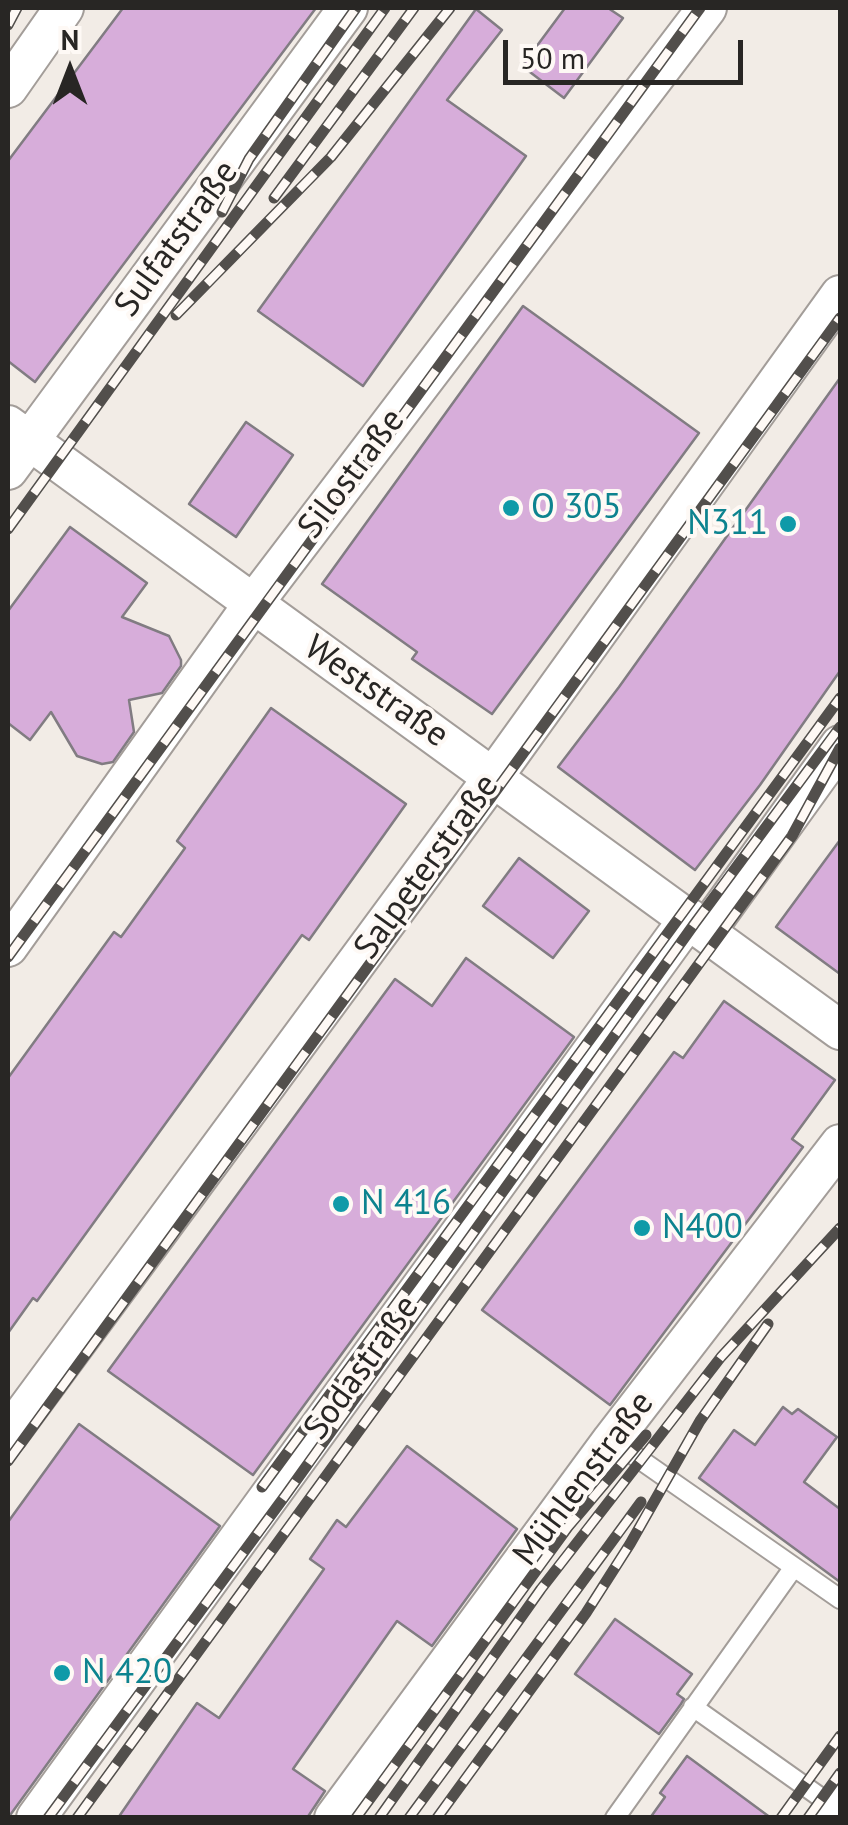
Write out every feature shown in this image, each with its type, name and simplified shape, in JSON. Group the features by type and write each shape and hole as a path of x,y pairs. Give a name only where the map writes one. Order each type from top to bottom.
{"street":[{"path":"8,88 64,8"},
{"name":"Sulfatstraße","path":"15,445 348,8"},
{"name":"Silostraße","path":"8,947 253,604 707,8"},
{"name":"Salpeterstraße","path":"8,1435 494,776 840,295"},
{"name":"Weststraße","path":"15,445 253,604 840,1030"},
{"name":"Sodastraße","path":"36,1818 697,925 840,745"},
{"name":"Mühlenstraße","path":"334,1818 612,1440 840,1144"}],"lane":[{"path":"612,1440 840,1599"},
{"path":"615,1818 794,1567"},
{"path":"693,1707 836,1810"}],"building":[{"path":"123,8 316,8 35,382 8,361 8,161"},
{"path":"565,8 608,8 623,18 564,98 522,66"},
{"path":"476,9 502,30 447,100 526,156 363,386 258,311"},
{"name":"O 305","path":"523,306 699,433 492,714 412,659 417,652 322,584"},
{"name":"N311","path":"840,378 840,671 695,870 558,767"},
{"path":"246,422 293,455 236,537 189,504"},
{"path":"70,527 147,583 122,617 169,636 181,660 162,693 129,700 134,732 113,762 102,764 77,756 51,712 30,740 8,723 8,611"},
{"path":"271,708 406,804 309,940 302,935 37,1301 33,1298 8,1333 8,1078 114,932 121,937 185,848 177,841"},
{"path":"840,840 840,974 776,927"},
{"path":"519,858 589,911 553,958 483,906"},
{"name":"N 416","path":"466,958 574,1037 253,1475 108,1371 395,979 432,1006"},
{"name":"N400","path":"724,1001 835,1080 792,1139 803,1147 610,1405 482,1310 674,1052 683,1058"},
{"path":"783,1407 792,1414 798,1409 837,1437 804,1482 840,1509 840,1582 699,1478 734,1430 755,1445"},
{"name":"N 420","path":"79,1424 220,1526 8,1818 8,1522"},
{"path":"407,1446 517,1529 432,1646 397,1621 293,1769 325,1791 307,1818 118,1818 197,1703 219,1718 324,1569 310,1559 337,1520 346,1527"},
{"path":"615,1619 692,1674 677,1694 684,1699 659,1734 575,1674"},
{"path":"687,1756 771,1818 650,1818 665,1797 660,1793"}],"railway":[{"path":"8,25 17,8"},
{"path":"222,212 249,159 356,8"},
{"path":"8,529 385,8"},
{"path":"274,198 414,8"},
{"path":"176,315 331,157 450,8"},
{"path":"8,957 700,8"},
{"path":"8,1461 840,318"},
{"path":"262,1487 840,698"},
{"path":"48,1818 840,727"},
{"path":"77,1818 792,836 840,748"},
{"path":"379,1818 541,1589 721,1357 840,1228"},
{"path":"437,1818 586,1613 700,1421 768,1324"},
{"path":"356,1818 568,1527 646,1435"},
{"path":"409,1818 641,1502"},
{"path":"781,1818 840,1736"},
{"path":"808,1818 840,1773"}],"place":[{"name":"O 305","path":"511,508"},
{"name":"N311","path":"788,524"},
{"name":"N 416","path":"341,1204"},
{"name":"N400","path":"642,1228"},
{"name":"N 420","path":"62,1673"}]}
